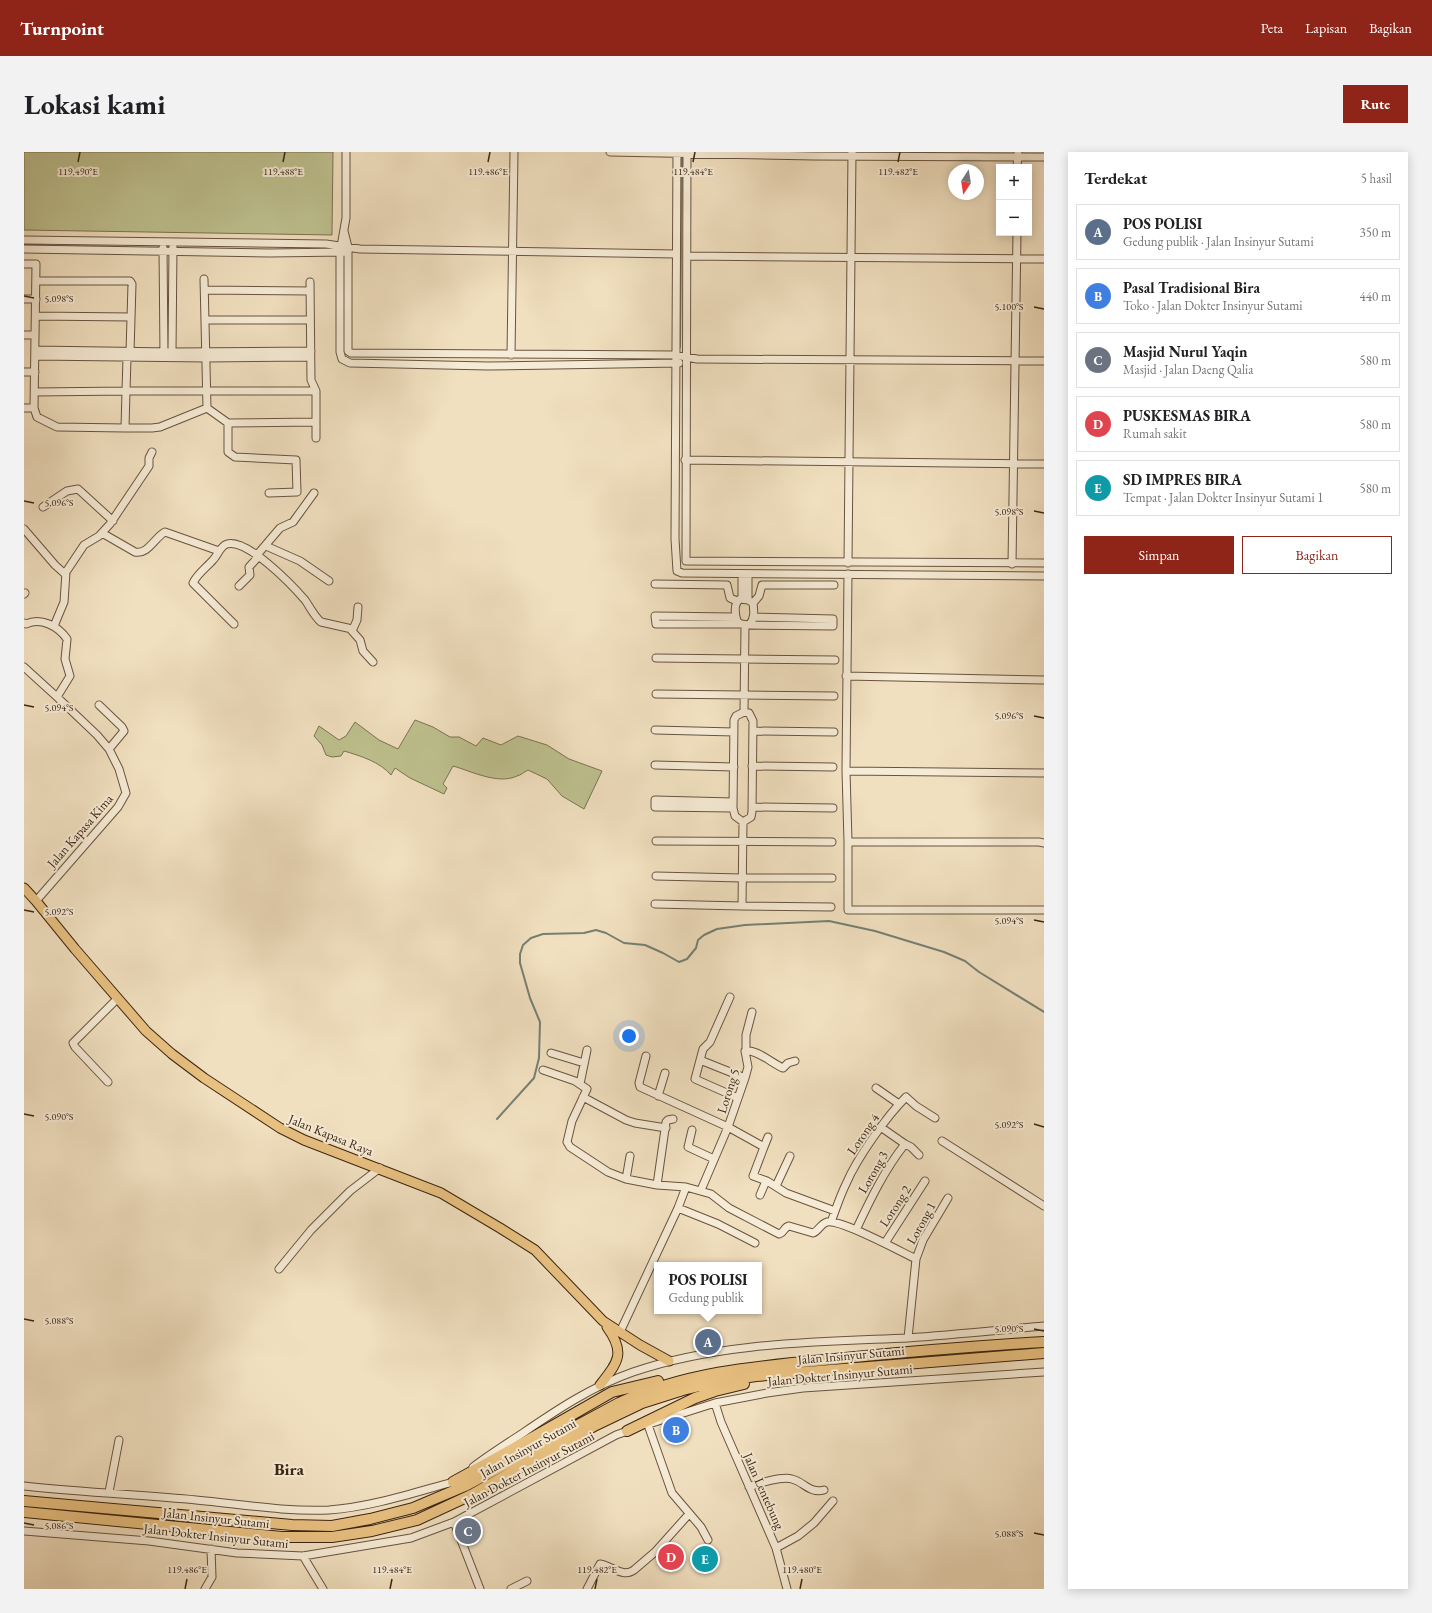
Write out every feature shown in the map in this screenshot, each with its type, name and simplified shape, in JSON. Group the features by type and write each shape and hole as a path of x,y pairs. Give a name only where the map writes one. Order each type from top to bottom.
{"highway":[{"name":"Jalan Insinyur Sutami","path":"24,1500 292,1526 332,1526 370,1519 413,1508 465,1486 619,1403 643,1392 692,1377 743,1368 908,1352 1044,1342"},
{"name":"Jalan Insinyur Sutami","path":"24,1512 282,1537 332,1537 372,1531 417,1520 471,1495 596,1425 642,1403 683,1390 716,1382 805,1371 1044,1353"},
{"path":"627,1431 668,1411 715,1391 756,1380 805,1371"},
{"path":"453,1482 612,1392 638,1385 692,1377"}],"main road":[{"name":"Jalan Kapasa Raya","path":"24,888 146,1031 172,1054 204,1078 280,1128 304,1140 380,1168 441,1193 530,1246 603,1321 614,1336 617,1342 617,1359 613,1369 600,1385"},
{"name":"Jalan Kapasa Raya","path":"603,1321 670,1361"}],"street":[{"path":"344,360 348,353 344,249 346,218 346,152"},
{"path":"511,355 514,152"},
{"path":"610,152 1017,155 1044,157"},
{"path":"677,153 675,363 676,569 682,573 1044,576"},
{"path":"679,572 686,561 687,153"},
{"path":"848,563 852,154"},
{"path":"1012,564 1017,236"},
{"path":"24,240 326,244 344,249"},
{"path":"163,241 164,355"},
{"path":"172,355 172,251 174,241"},
{"path":"24,249 269,253 360,249 676,254"},
{"path":"344,249 340,352 344,360 350,363 484,366 675,363 686,359 1044,361"},
{"path":"687,256 1044,259"},
{"path":"24,264 36,264 34,408 37,417 58,428 152,428 160,427 207,408"},
{"path":"204,279 207,408"},
{"path":"36,281 130,281 132,284 125,428"},
{"path":"310,282 311,380 316,391 316,438"},
{"path":"204,290 310,292"},
{"path":"24,299 36,299"},
{"path":"36,316 131,317"},
{"path":"204,320 310,320"},
{"path":"24,335 36,335"},
{"path":"35,353 129,355 311,354"},
{"path":"348,353 676,355 686,359"},
{"path":"24,372 35,372"},
{"path":"35,392 316,391"},
{"path":"24,408 34,408"},
{"path":"207,408 228,423 316,422"},
{"path":"228,423 228,452 232,456 296,460 297,492 269,493"},
{"path":"55,626 64,602 65,574 84,545 102,533 113,521 149,466 149,458 152,452"},
{"path":"686,460 1044,464"},
{"path":"43,507 67,491 78,489 113,521"},
{"path":"239,586 250,575 249,567 258,555 280,528 293,522 314,492"},
{"path":"24,529 55,565 65,574"},
{"path":"102,533 139,553 145,550 165,532 219,550"},
{"path":"234,624 194,584 195,580 213,560 219,550 227,544 236,544 258,555 288,581 305,600 321,622 352,629"},
{"path":"266,546 300,561 329,581"},
{"path":"686,561 1044,563"},
{"path":"736,617 745,601 745,574"},
{"path":"848,574 846,676 848,910 1044,910"},
{"path":"655,584 727,585 730,598 745,601 759,596 762,585 834,585"},
{"path":"745,601 754,617"},
{"path":"358,607 357,620 352,629 352,633 362,643 363,651 373,662"},
{"path":"736,617 655,616 656,624 833,626 833,618 754,617"},
{"path":"736,617 737,621 745,625 752,622 754,617"},
{"path":"25,625 34,621 55,626 67,639 65,659 70,673 69,680 58,697"},
{"path":"744,712 745,625"},
{"path":"656,658 834,660"},
{"name":"Jalan Kapasa Kima","path":"24,667 58,697 97,735 109,749 119,769 126,793 125,797 36,901"},
{"path":"846,676 1044,680"},
{"path":"656,694 834,696"},
{"path":"100,705 122,727 124,731 109,749"},
{"path":"744,712 749,713 752,717 753,731 751,817 743,822 735,816 733,805 734,720 736,716 744,712"},
{"path":"655,730 734,732"},
{"path":"753,731 834,732"},
{"path":"655,765 734,767"},
{"path":"752,766 834,767"},
{"path":"846,771 1044,773"},
{"path":"655,800 733,805 655,807 655,800"},
{"path":"752,807 833,808"},
{"path":"742,906 743,822"},
{"path":"656,841 832,842"},
{"path":"848,842 1042,841"},
{"path":"656,876 832,878"},
{"path":"655,904 831,907"},
{"path":"730,997 710,1042 703,1049 696,1080 738,1098"},
{"path":"108,1082 73,1043 118,998"},
{"name":"Lorong 5","path":"701,1190 728,1127 746,1078 748,1068 745,1055 746,1035 752,1012"},
{"path":"580,1084 587,1050"},
{"path":"746,1050 757,1053 782,1067 784,1067 788,1062 795,1061"},
{"path":"551,1053 584,1063"},
{"path":"646,1056 639,1086 728,1127 764,1146"},
{"path":"700,1060 746,1078"},
{"path":"543,1070 580,1084 587,1090 572,1121 568,1134 568,1145 608,1172 626,1179 701,1190 712,1194 729,1208 779,1234 783,1232 787,1226 813,1233 817,1231 820,1225 831,1222 856,1230 916,1259"},
{"path":"658,1096 665,1073"},
{"path":"876,1088 899,1104"},
{"name":"Lorong 4","path":"831,1222 847,1182 862,1156 904,1095 916,1106 935,1118"},
{"path":"583,1097 626,1120 666,1128"},
{"path":"657,1184 667,1121 673,1119"},
{"path":"882,1128 905,1144"},
{"path":"692,1130 688,1147 714,1159"},
{"path":"768,1137 752,1175 786,1192 835,1211"},
{"path":"942,1141 1044,1206"},
{"name":"Lorong 3","path":"856,1230 870,1201 896,1155 905,1144 911,1147 919,1155"},
{"path":"626,1179 630,1156"},
{"path":"776,1186 790,1156"},
{"path":"279,1269 322,1219 350,1191 380,1168"},
{"path":"760,1195 766,1181"},
{"name":"Lorong 2","path":"885,1243 925,1181"},
{"path":"620,1332 678,1208 686,1187"},
{"name":"Lorong 1","path":"908,1338 916,1259 923,1240 948,1198"},
{"path":"678,1208 718,1224 755,1243"},
{"path":"24,1486 109,1492 290,1510 330,1510 365,1505 453,1482 479,1462 558,1409 600,1385 633,1372 670,1361 701,1354 737,1349 834,1340 908,1338 1044,1326"},
{"name":"Jalan Dokter Insinyur Sutami","path":"24,1531 149,1541 237,1553 303,1556 411,1538 454,1522 627,1431 715,1403 803,1388 1044,1372"},
{"name":"Jalan Lentebung","path":"715,1403 720,1422 776,1548 788,1589"},
{"path":"648,1425 672,1493 701,1527 708,1540"},
{"path":"109,1492 119,1440"},
{"path":"749,1487 787,1478 795,1480 813,1491 824,1490"},
{"path":"776,1548 798,1536 814,1524 833,1501"},
{"path":"587,1589 600,1564 625,1574 634,1570 655,1552 689,1514"},
{"path":"454,1522 480,1589"},
{"path":"205,1589 212,1577 211,1549"},
{"path":"303,1556 322,1589"},
{"path":"512,1589 527,1582"}],"green space":[{"path":"24,152 333,152 332,235 24,230"},
{"path":"415,720 433,727 450,737 459,737 476,746 483,738 501,745 518,736 547,745 569,759 602,771 584,809 562,796 547,779 528,770 518,776 502,779 485,776 453,766 443,784 447,788 444,794 410,778 395,768 391,775 387,770 376,763 357,755 344,751 341,756 332,757 326,755 322,745 314,736 319,726 339,740 346,736 355,722 379,740 398,749"}],"waterway":[{"path":"680,347 682,158"},
{"path":"497,1119 534,1078 539,1058 540,1022 530,998 520,963 520,954 523,945 531,938 543,934 584,933 596,930 606,933 624,943 645,945 679,962 687,959 696,948 698,940 704,935 717,929 745,925 829,921 875,931 944,952 965,961 979,972 1044,1012"}],"place":[{"name":"POS POLISI","path":"708,1342"},
{"name":"Pasal Tradisional Bira","path":"676,1430"},
{"name":"Masjid Nurul Yaqin","path":"468,1531"},
{"name":"PUSKESMAS BIRA","path":"671,1557"},
{"name":"SD IMPRES BIRA","path":"705,1559"}],"district":[{"name":"Bira","path":"289,1469"}]}
